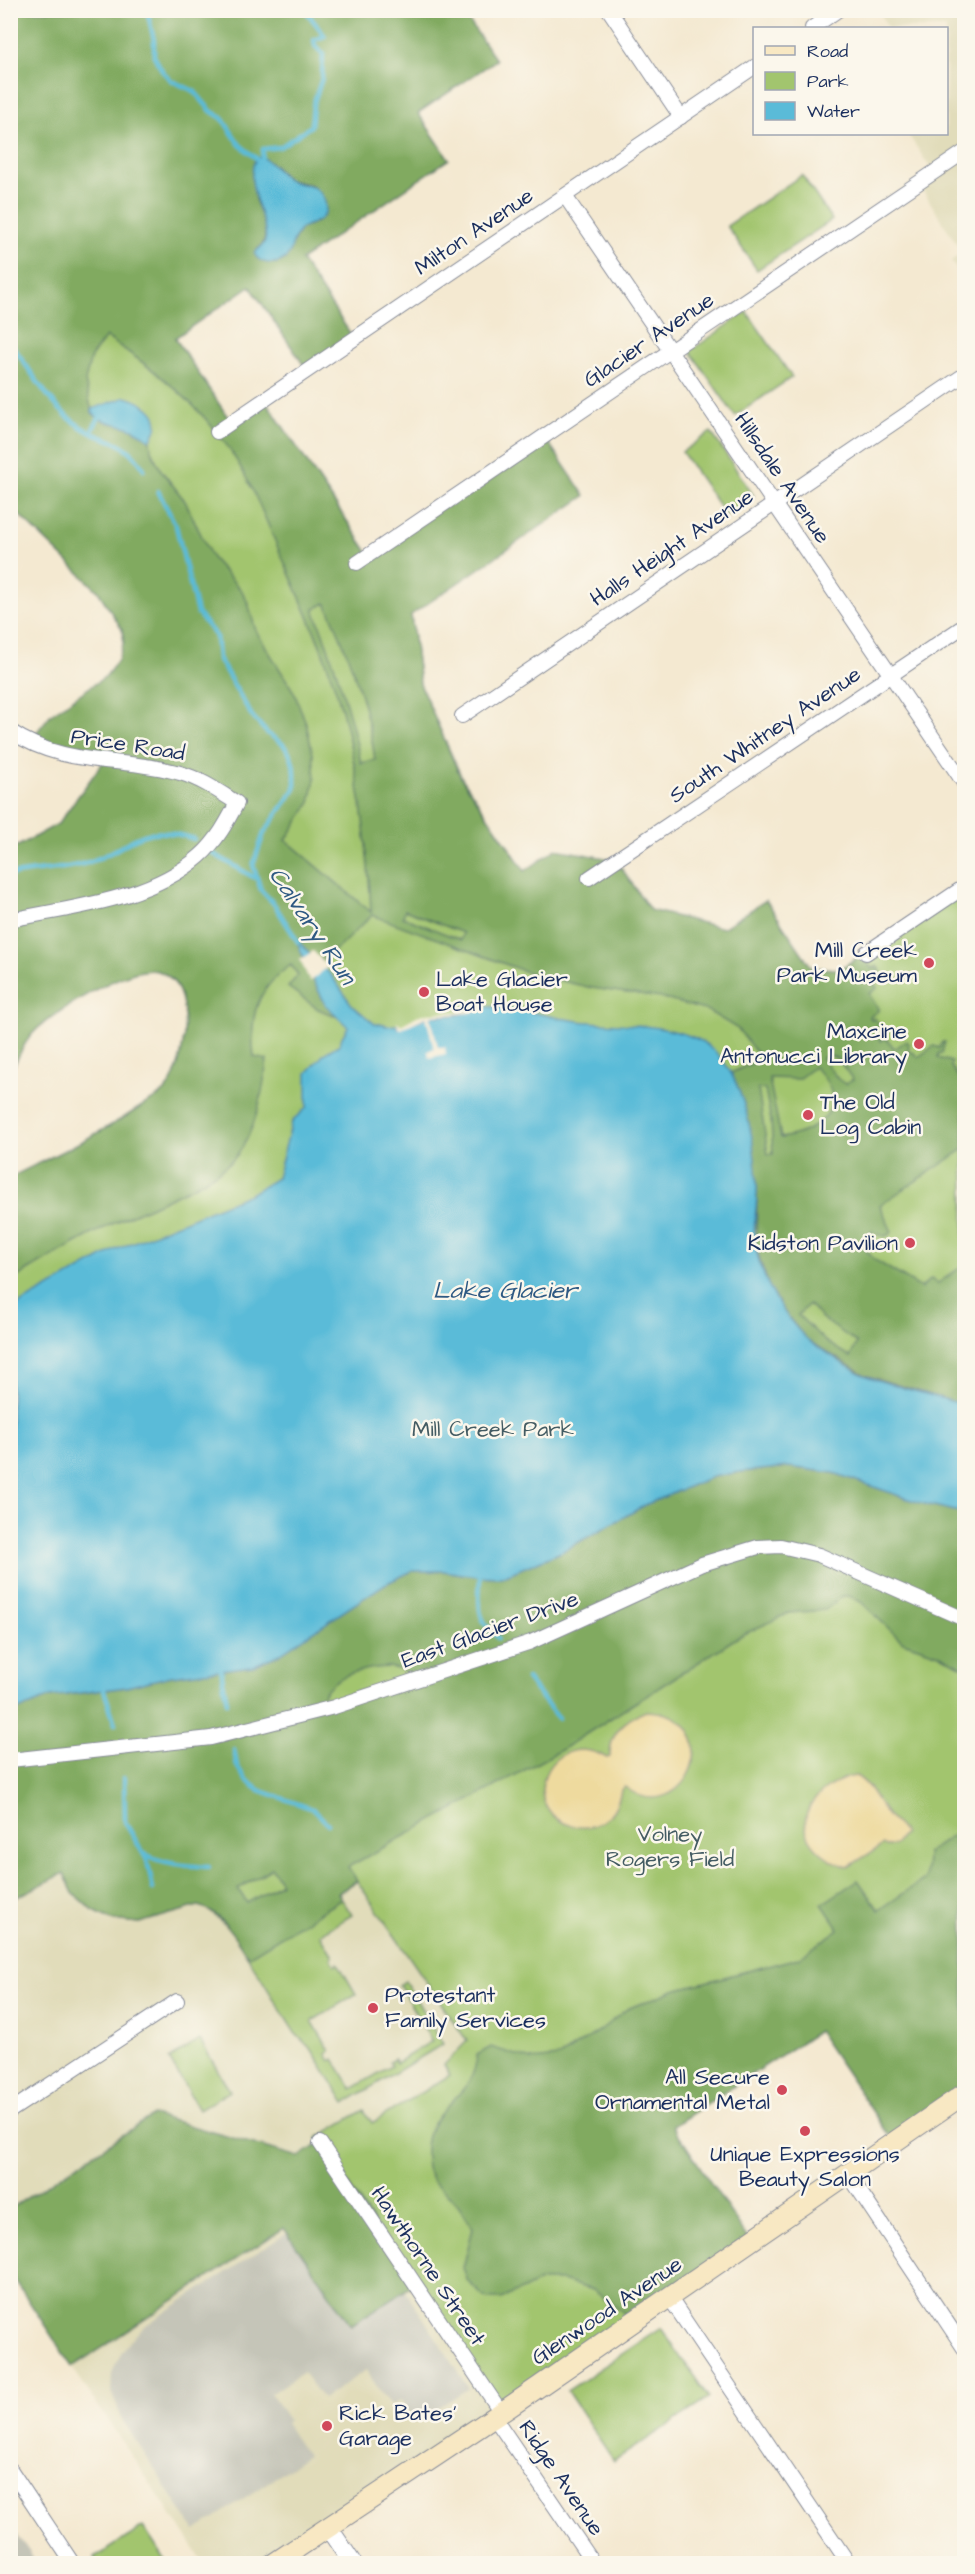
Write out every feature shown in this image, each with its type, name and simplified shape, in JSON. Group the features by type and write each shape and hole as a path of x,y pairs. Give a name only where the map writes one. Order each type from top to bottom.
{"main road":[{"name":"Glenwood Avenue","path":"273,2564 669,2298 964,2094"}],"street":[{"path":"609,10 681,117"},
{"path":"813,27 838,10"},
{"name":"Milton Avenue","path":"217,432 753,68"},
{"name":"Glacier Avenue","path":"357,563 964,152"},
{"name":"Hillsdale Avenue","path":"565,196 964,783"},
{"name":"Halls Height Avenue","path":"462,716 964,375"},
{"name":"South Whitney Avenue","path":"589,878 964,626"},
{"name":"Price Road","path":"10,731 28,743 58,754 179,772 205,782 237,803 223,830 201,856 167,878 144,889 103,900 10,920"},
{"path":"866,953 964,887"},
{"name":"East Glacier Drive","path":"10,1760 211,1738 334,1707 531,1642 702,1564 758,1547 781,1546 819,1555 964,1619"},
{"path":"10,2111 177,2001"},
{"name":"Hawthorne Street","path":"320,2143 498,2414"},
{"path":"849,2175 964,2348"},
{"path":"669,2298 849,2564"},
{"name":"Ridge Avenue","path":"498,2414 594,2564"},
{"path":"10,2469 73,2564"},
{"path":"328,2527 353,2564"}],"shaded area":[{"path":"879,11 964,11 964,281 951,261 962,252 918,183 933,172 909,135 948,135 948,27 887,27"},
{"path":"64,1872 73,1893 92,1910 139,1923 198,1906 206,1908 231,1930 248,1957 342,1899 338,1893 357,1880 477,2055 466,2088 299,2157 153,2115 11,2209 11,1900"},
{"path":"284,2227 351,2325 415,2284 501,2412 273,2563 204,2563 72,2367"},
{"path":"288,2232 351,2325 405,2290 469,2388 416,2422 401,2400 390,2406 366,2370 323,2399 303,2372 271,2394 288,2420 285,2423 307,2456 195,2531 123,2421 111,2392 112,2373 122,2351 143,2327"},
{"path":"16,2533 37,2563 11,2563 11,2536"}],"green space":[{"name":"Mill Creek Park","path":"10,11 462,11 496,60 418,113 449,159 301,260 354,339 307,370 250,286 175,338 231,422 265,400 411,615 420,684 462,778 525,871 779,967 840,969 964,887 964,2094 894,2143 818,2031 655,2137 733,2253 501,2412 317,2138 364,2110 372,2123 450,2075 444,2065 467,2041 357,1881 338,1893 352,1915 320,1934 333,1956 331,1958 335,1965 338,1963 356,1994 312,2021 330,2051 326,2054 330,2061 334,2059 352,2089 391,2066 389,2062 394,2059 396,2063 432,2041 399,1985 405,1981 443,2044 345,2103 312,2050 295,2033 231,1930 206,1908 198,1906 139,1923 112,1920 92,1910 73,1893 64,1873 11,1900 11,1177 92,1136 163,1093 179,1063 185,1026 179,991 171,978 158,971 145,970 94,990 47,1021 28,1039 11,1071 11,848 58,824 104,761 127,667 122,629 98,591 11,507"},
{"path":"11,11 462,11 496,60 418,113 449,159 301,260 354,339 307,370 250,286 175,338 231,422 265,400 369,554 544,436 585,496 411,615 420,684 461,778 525,871 556,849 616,860 650,910 723,928 766,900 812,968 840,969 862,955 872,969 877,966 882,974 873,981 877,988 869,994 879,1010 870,1017 872,1020 875,1018 880,1026 874,1030 881,1041 886,1037 894,1049 906,1041 909,1045 908,1051 918,1057 934,1046 940,1048 942,1042 945,1042 938,1058 952,1062 951,1066 964,1086 964,1149 880,1205 892,1232 887,1236 882,1236 872,1231 863,1247 875,1260 921,1288 931,1279 938,1283 964,1265 964,1405 865,1375 807,1340 785,1313 769,1287 756,1248 757,1188 744,1105 731,1073 761,1059 738,1029 708,1011 661,998 592,988 532,974 372,915 339,947 308,969 326,1005 340,1018 318,1009 288,987 298,975 291,965 279,974 263,994 254,1016 253,1042 254,1057 267,1060 263,1085 250,1133 237,1155 227,1165 196,1185 97,1231 11,1281 11,1177 92,1136 163,1093 173,1078 179,1062 185,1025 179,991 171,978 158,971 130,974 77,1000 37,1029 22,1049 11,1071 11,848 58,824 104,761 28,743 51,714 106,676 118,660 124,641 122,629 98,591 11,507","holes":["270,162 289,180 312,185 319,221 301,228 290,247 257,250 264,239 263,219 255,200","106,337 151,369 192,404 226,444 243,472 308,615 341,707 360,798 371,912 286,840 310,803 315,779 313,754 306,723 294,692 256,631 242,591 212,558 185,501 161,470 151,450 150,440 135,430 96,416 92,412 85,381 91,357","326,603 356,680 375,760 361,763 334,666 314,609","405,910 463,933 461,940 403,917","829,1055 838,1059 853,1080 845,1084 838,1079 822,1058","814,1067 831,1092 832,1103 828,1113 809,1129 781,1138 769,1078 798,1079","758,1089 765,1089 771,1121 773,1154 768,1154","809,1304 820,1317 857,1343 850,1357 825,1341 798,1315"]},
{"path":"802,175 832,220 757,270 727,226"},
{"path":"747,312 792,377 735,416 690,351"},
{"path":"711,432 754,496 726,516 682,452"},
{"path":"789,1467 834,1473 917,1502 964,1513 964,1668 939,1654 903,1642 861,1602 849,1596 843,1596 825,1610 789,1613 738,1637 561,1750 348,1867 357,1880 338,1893 342,1899 248,1957 221,1920 206,1909 198,1906 139,1923 112,1920 92,1910 73,1893 64,1873 11,1900 11,1713 50,1697 126,1687 171,1676 252,1666 278,1655 385,1584 412,1571 444,1571 501,1577 561,1552 647,1504 712,1477","holes":["389,1667 402,1670 411,1676 320,1703 324,1693 338,1680 358,1671","272,1868 281,1883 247,1903 238,1889"]},
{"path":"955,1834 954,1843 964,1842 964,2094 894,2143 818,2031 673,2126 750,2242 635,2321 593,2290 562,2281 542,2281 501,2299 487,2299 468,2282 463,2268 473,2228 455,2201 431,2177 427,2167 426,2153 428,2137 433,2124 468,2083 477,2055 491,2047 532,2060 559,2057 599,2031 627,2009 674,1990 798,1958 839,1929 822,1904 858,1880 879,1910 926,1878 927,1853"},
{"path":"200,2040 230,2091 199,2110 169,2059"},
{"path":"153,2115 299,2157 320,2143 415,2284 351,2325 284,2228 72,2367 11,2274 10,2209"},
{"path":"661,2328 709,2398 614,2461 567,2391"},
{"path":"143,2527 167,2563 98,2563 95,2558"}],"sand":[{"path":"646,1711 673,1717 689,1731 694,1749 691,1768 681,1784 666,1795 647,1797 625,1787 621,1790 614,1810 601,1822 587,1827 571,1826 558,1819 547,1808 542,1793 549,1767 559,1757 578,1750 610,1757 610,1748 615,1734 625,1722"},
{"path":"856,1776 866,1784 885,1812 904,1834 895,1844 883,1845 848,1867 821,1853 812,1843 805,1821 817,1797 836,1782"}],"water":[{"path":"262,157 287,179 311,186 319,192 326,206 322,218 301,229 289,254 276,263 261,260 254,253 263,244 266,236 252,181 252,169 256,158"},
{"path":"126,397 147,407 156,418 155,432 150,440 128,427 100,419 92,412 92,409"},
{"name":"Lake Glacier","path":"296,939 331,975 352,1005 375,1024 397,1025 398,1028 430,1016 456,1015 480,1010 480,1007 494,1007 588,1022 669,1030 695,1038 711,1048 725,1063 735,1081 749,1124 757,1186 755,1241 759,1261 775,1298 807,1339 851,1368 888,1383 964,1405 964,1513 917,1502 834,1473 789,1467 712,1477 647,1504 561,1552 501,1577 444,1571 412,1571 385,1584 278,1655 252,1666 171,1676 126,1687 50,1697 11,1713 11,1309 115,1250 252,1193 277,1178 292,1122 307,1107 307,1073 325,1053 340,1044 348,1027 326,1005"}],"pier":[{"path":"313,951 328,967 310,981 300,960"},
{"path":"480,1007 481,1010 469,1013 430,1016 438,1047 445,1047 446,1054 429,1058 428,1051 434,1048 426,1017 401,1029 398,1028 397,1022 401,1025 417,1016"}],"waterway":[{"path":"147,10 154,40 154,56 163,72 172,81 194,91 211,111 222,118 240,145 256,158"},
{"path":"262,157 263,149 280,147 311,126 313,105 322,78 323,54 315,46 314,40 325,36 305,10"},
{"name":"Calvary Run","path":"10,342 50,399 70,419 91,433 122,446 136,458 144,469"},
{"path":"91,432 99,418"},
{"name":"Calvary Run","path":"158,491 176,526 197,613 216,636 218,658 252,716 267,733 283,744 291,756 295,772 295,789 264,833 253,865 261,890 274,904 298,942"},
{"path":"10,875 83,864 100,858 146,834 159,832 194,839"},
{"path":"212,853 255,878"},
{"path":"480,1576 479,1603 482,1617 485,1624 498,1638"},
{"path":"221,1670 227,1702"},
{"path":"527,1679 558,1718"},
{"path":"104,1690 115,1724"},
{"path":"234,1750 237,1766 246,1780 259,1790 313,1809 328,1824"},
{"path":"124,1778 125,1822 147,1860 153,1889"},
{"path":"145,1854 168,1862 209,1867"}],"place":[{"name":"Mill Creek Park Museum","path":"929,963"},
{"name":"Lake Glacier Boat House","path":"424,992"},
{"name":"Maxcine Antonucci Library","path":"919,1044"},
{"name":"The Old Log Cabin","path":"808,1115"},
{"name":"Kidston Pavilion","path":"910,1243"},
{"name":"Protestant Family Services","path":"373,2008"},
{"name":"All Secure Ornamental Metal","path":"782,2090"},
{"name":"Unique Expressions Beauty Salon","path":"805,2131"},
{"name":"Rick Bates' Garage","path":"327,2426"}],"park label":[{"name":"Volney Rogers Field","path":"670,1847"}]}
